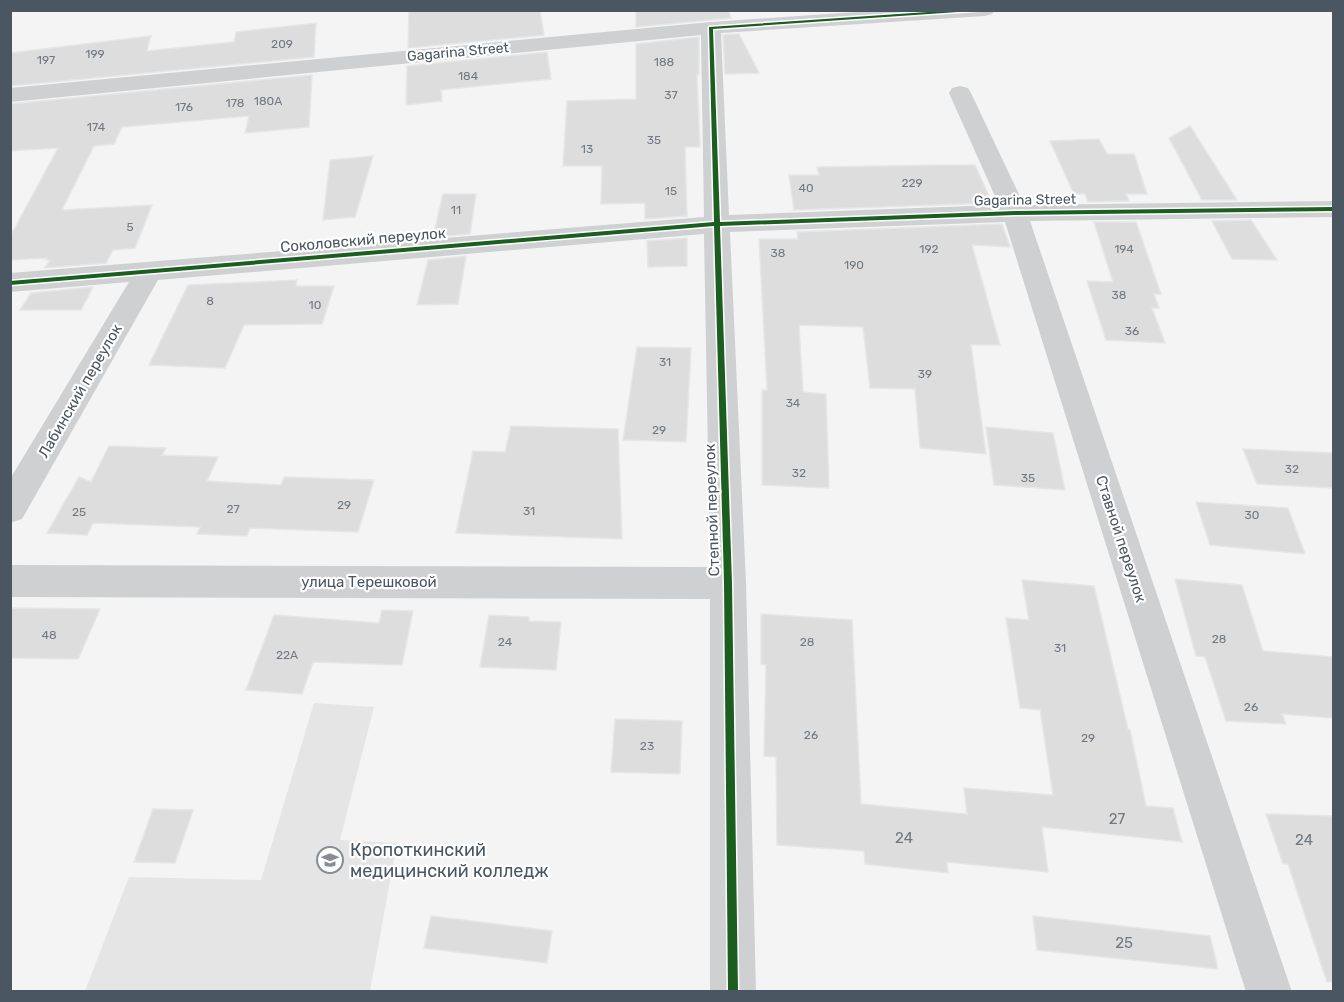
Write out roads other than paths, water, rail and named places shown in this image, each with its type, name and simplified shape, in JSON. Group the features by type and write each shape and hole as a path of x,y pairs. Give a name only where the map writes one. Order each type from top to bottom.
{"street":[{"name":"Gagarina Street","path":"10,95 711,28 904,13 985,10"},
{"name":"Степной переулок","path":"711,28 728,583 733,992"},
{"name":"Ставной переулок","path":"960,93 1015,213 1269,992"},
{"name":"Gagarina Street","path":"717,224 1015,213 1334,209"},
{"name":"Соколовский переулок","path":"10,283 717,224"},
{"name":"Лабинский переулок","path":"10,509 149,272"},
{"name":"улица Терешковой","path":"10,581 728,583"}],"place":[{"name":"Кропоткинский медицинский колледж","path":"330,860"}]}
